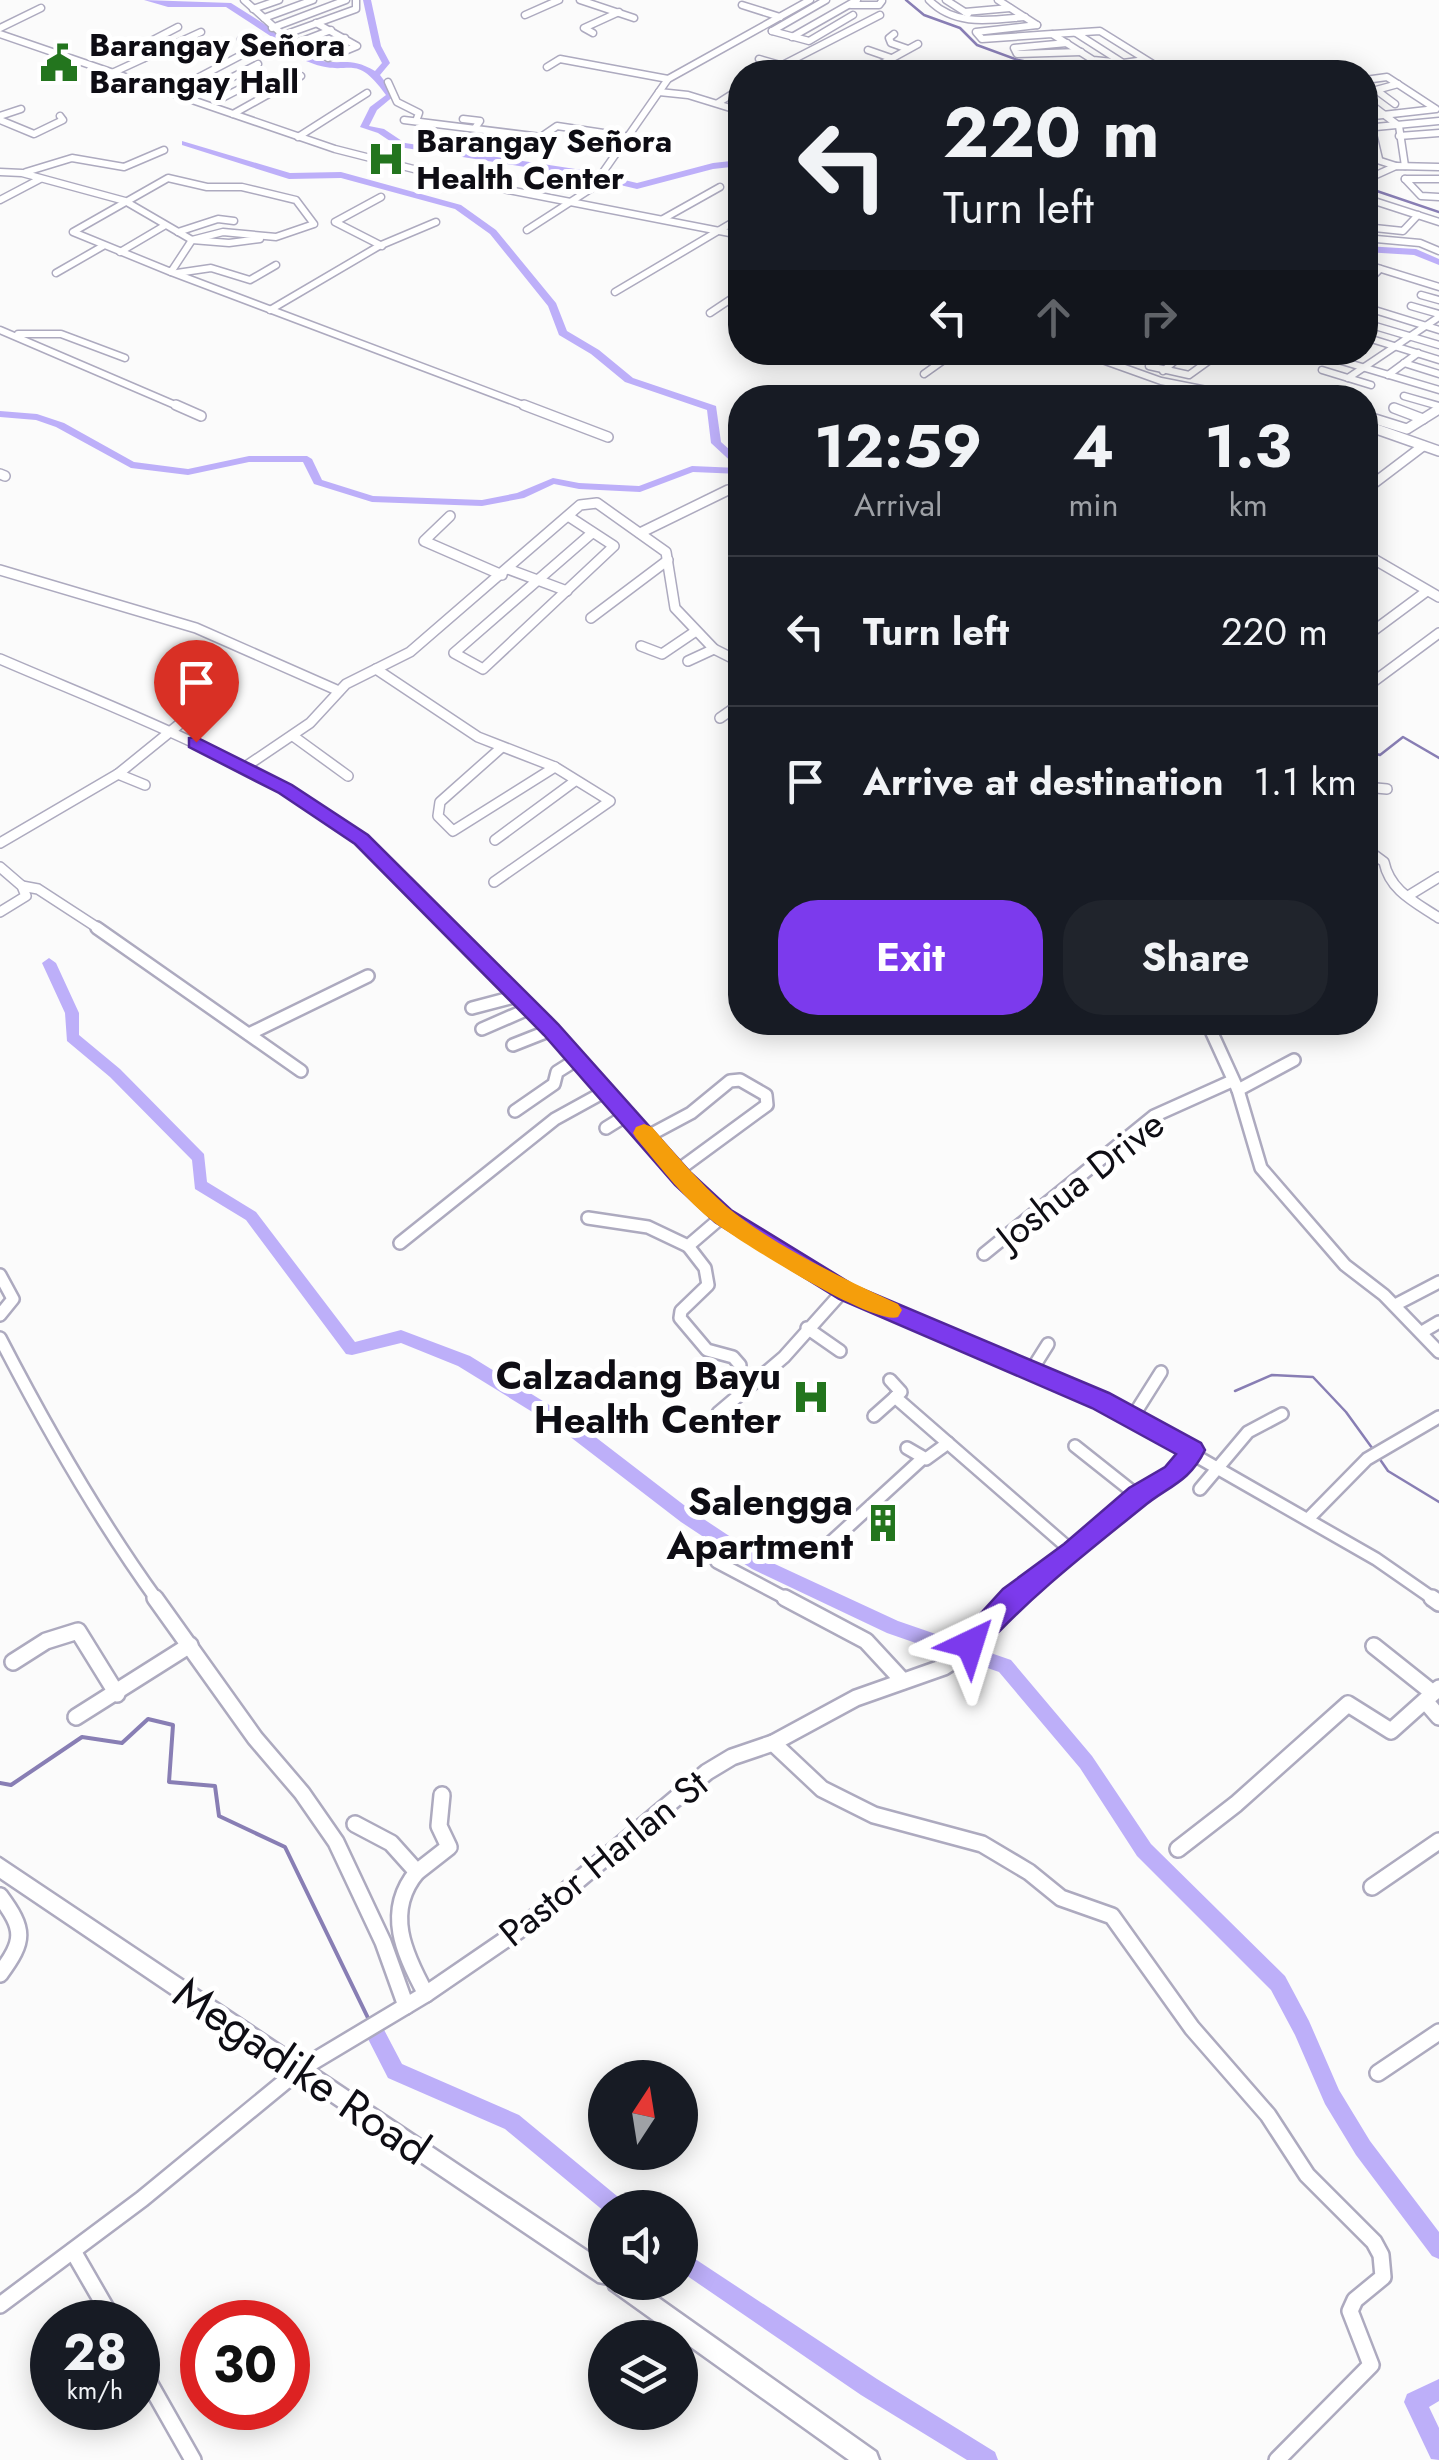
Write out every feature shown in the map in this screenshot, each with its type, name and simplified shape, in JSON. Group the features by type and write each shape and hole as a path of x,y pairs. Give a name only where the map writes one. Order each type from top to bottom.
{"main road":[{"name":"Megadike Road","path":"0,1867 588,2264"},
{"path":"642,2300 868,2460"}],"street":[{"path":"244,0 284,35 289,46"},
{"path":"253,9 279,0"},
{"path":"264,18 313,0"},
{"path":"272,28 346,0"},
{"path":"284,35 356,9 356,0"},
{"path":"524,15 559,0"},
{"path":"580,0 634,18"},
{"path":"527,230 574,202 594,184 668,79 780,17 826,0"},
{"path":"792,36 857,0"},
{"path":"840,9 880,4 880,0"},
{"path":"929,0 937,12 972,20 1025,16"},
{"path":"946,0 965,12 982,39 1100,31 1145,60"},
{"path":"971,0 986,10"},
{"path":"998,0 1093,60"},
{"path":"810,3 840,9 854,15 808,41 772,31 810,3"},
{"path":"742,5 780,17"},
{"path":"0,31 41,8"},
{"path":"965,12 1010,8"},
{"path":"594,33 584,28 619,12"},
{"path":"790,60 880,15"},
{"path":"289,46 316,50 328,58 358,46 316,23"},
{"path":"977,30 1037,25"},
{"path":"144,58 130,52 178,27"},
{"path":"289,46 331,30"},
{"path":"0,31 298,137 457,180 728,232"},
{"path":"112,73 201,32"},
{"path":"1076,33 1118,60"},
{"path":"894,34 889,38 891,43 908,49"},
{"path":"316,50 345,38"},
{"path":"989,38 1016,47 1068,42"},
{"path":"170,92 251,50 250,43 241,39"},
{"path":"888,60 918,44"},
{"path":"1016,47 1017,54 1081,52"},
{"path":"779,49 797,56"},
{"path":"868,50 891,58"},
{"path":"1057,54 1093,60"},
{"path":"547,67 568,60 668,79"},
{"path":"190,99 258,64"},
{"path":"233,114 301,76"},
{"path":"1378,78 1387,77 1436,110 1378,116"},
{"path":"114,88 132,79"},
{"path":"207,92 224,97 259,79"},
{"path":"388,82 398,102 419,113 416,121"},
{"path":"1378,89 1398,84"},
{"path":"1378,90 1391,101 1378,105"},
{"path":"659,92 728,107"},
{"path":"298,137 367,93"},
{"path":"718,104 728,98"},
{"path":"0,118 21,108"},
{"path":"207,114 217,109"},
{"path":"1378,109 1398,125 1401,166"},
{"path":"0,118 42,133 58,125 63,120 60,116"},
{"path":"463,119 480,121 475,128"},
{"path":"404,120 541,137 557,126 630,137"},
{"path":"1378,127 1439,121"},
{"path":"1399,136 1439,133"},
{"path":"22,173 72,158 127,166 164,150"},
{"path":"1378,154 1379,159 1401,166 1439,167"},
{"path":"1378,173 1401,166"},
{"path":"0,172 22,173 125,201 192,240 228,243 290,235 314,224 296,200 242,187 207,187 170,178 125,201 72,232 608,437"},
{"path":"0,200 40,179"},
{"path":"1439,179 1404,179 1421,196 1439,193"},
{"path":"663,219 720,187"},
{"path":"382,196 334,222 382,246"},
{"path":"1378,202 1438,222 1420,243"},
{"path":"1378,218 1391,206"},
{"path":"1378,228 1404,231 1418,215"},
{"path":"178,232 218,220 234,221"},
{"path":"270,310 382,246 436,222"},
{"path":"120,252 164,226"},
{"path":"615,292 728,226"},
{"path":"1378,239 1420,243 1439,251"},
{"path":"172,272 192,240"},
{"path":"56,273 103,246"},
{"path":"172,272 212,268 250,280 276,265"},
{"path":"1380,269 1439,286"},
{"path":"1420,295 1439,300"},
{"path":"710,313 728,301"},
{"path":"1411,306 1439,315"},
{"path":"1378,311 1439,330"},
{"path":"1378,357 1439,315"},
{"path":"1378,326 1439,345"},
{"path":"2,331 61,334 124,358"},
{"path":"2,331 201,416"},
{"path":"1378,341 1439,360"},
{"path":"1388,375 1418,354"},
{"path":"1404,363 1439,374"},
{"path":"924,374 937,365"},
{"path":"1117,365 1174,385"},
{"path":"1164,371 1171,365"},
{"path":"1149,366 1182,376 1195,373 1205,365"},
{"path":"1353,365 1439,390"},
{"path":"1348,378 1367,365"},
{"path":"1322,370 1371,385"},
{"path":"1404,396 1439,407"},
{"path":"1378,420 1407,429 1439,407"},
{"path":"1394,408 1423,418"},
{"path":"1378,430 1439,451"},
{"path":"1378,480 1422,446"},
{"path":"640,533 728,490"},
{"path":"246,767 293,736 338,691 410,652 580,505 596,503 666,552 675,608 714,649 728,656"},
{"path":"450,516 424,541 566,591"},
{"path":"483,670 614,546 568,516"},
{"path":"444,662 592,533"},
{"path":"591,618 668,560"},
{"path":"1378,562 1439,598"},
{"path":"0,570 196,628 338,691"},
{"path":"1378,627 1427,591"},
{"path":"641,646 662,654 696,631"},
{"path":"1378,678 1439,632"},
{"path":"688,661 714,649"},
{"path":"454,653 496,678"},
{"path":"0,659 246,767 362,840 551,1030 677,1171 723,1216 844,1290 1031,1370 1193,1450 1439,1603"},
{"path":"376,670 434,710 458,720 478,737 556,767 610,803 494,882"},
{"path":"0,843 118,774 208,701"},
{"path":"720,718 728,712"},
{"path":"293,736 348,776"},
{"path":"502,747 440,802 438,816 452,831 556,767"},
{"path":"118,774 145,785"},
{"path":"495,840 575,781"},
{"path":"1378,788 1387,789"},
{"path":"1378,858 1384,862 1388,881 1439,918"},
{"path":"0,867 22,886 38,889 301,1071"},
{"path":"1408,896 1439,876"},
{"path":"0,912 24,900 22,886"},
{"path":"250,1034 368,976"},
{"path":"472,1008 514,997"},
{"path":"482,1029 528,1009"},
{"path":"513,1045 551,1030"},
{"path":"1214,1035 1235,1085 1256,1157 1270,1180 1345,1265 1394,1305 1439,1352"},
{"path":"514,1111 554,1084 557,1072 576,1060"},
{"name":"Joshua Drive","path":"984,1254 1154,1116 1294,1060"},
{"path":"648,1136 691,1114 730,1080 740,1080 766,1095 767,1104 677,1171"},
{"path":"400,1243 555,1120 604,1092"},
{"path":"606,1128 627,1115"},
{"path":"688,1246 723,1216"},
{"path":"588,1218 648,1227 688,1246 706,1268 708,1285 681,1311 680,1318 707,1350 733,1357 740,1364"},
{"path":"0,1275 13,1299 0,1315"},
{"path":"1394,1305 1439,1282"},
{"path":"718,1414 784,1357 844,1290"},
{"path":"1422,1332 1439,1322"},
{"path":"807,1328 840,1351"},
{"path":"0,1338 52,1438 111,1536 255,1738 302,1793 336,1842 383,1942 406,2006"},
{"path":"1031,1370 1048,1344"},
{"path":"1132,1418 1161,1372"},
{"path":"874,1416 901,1391 890,1380"},
{"path":"895,1397 1008,1491 1073,1552"},
{"path":"1200,1488 1248,1432 1282,1414"},
{"path":"1308,1519 1351,1468 1382,1446 1439,1417"},
{"path":"810,1550 829,1544 922,1459 948,1443"},
{"path":"1075,1446 1138,1496"},
{"path":"908,1448 922,1459"},
{"name":"Pastor Harlan St","path":"299,2070 426,1994 518,1931 707,1772 773,1743 841,1706 944,1667 960,1657 1012,1597 1073,1552 1138,1496 1174,1475 1193,1450"},
{"path":"717,1562 866,1641 904,1681"},
{"path":"14,1662 29,1649 78,1631 118,1694"},
{"path":"76,1717 118,1694 190,1644"},
{"path":"1374,1646 1433,1694 1439,1717"},
{"path":"1178,1849 1236,1804 1348,1704 1388,1731 1433,1694"},
{"path":"773,1743 822,1789 874,1815 982,1844 1030,1872 1061,1898 1112,1916 1192,2028 1268,2115 1306,2175 1374,2242 1381,2255 1382,2277 1378,2285 1356,2300 1349,2316 1368,2350 1371,2365 1277,2460"},
{"path":"426,1994 408,1962 398,1911 402,1885 448,1847 438,1826 442,1795"},
{"path":"355,1824 391,1843 416,1872"},
{"path":"1372,1887 1439,1841"},
{"path":"0,1896 20,1927 22,1939 0,1974"},
{"path":"1378,2073 1439,2032"},
{"path":"0,2305 299,2070"},
{"path":"73,2251 101,2300"},
{"path":"160,2402 193,2460"}],"waterway":[{"path":"148,0 168,5 228,5 280,38 274,47 277,50 293,51 319,63 357,64 376,75"},
{"path":"367,0 377,46 386,63 376,75"},
{"path":"906,0 924,15 960,28 977,45 1018,60"},
{"path":"376,75 391,95 373,109 364,127 381,131 402,145 582,173 637,186 728,164"},
{"path":"185,143 289,176 341,175 458,207 493,232 553,305 563,333 595,352 629,380 712,408 716,443 728,454"},
{"path":"1378,191 1439,212"},
{"path":"1378,250 1416,252 1439,262"},
{"path":"0,414 37,417 60,425 131,465 188,472 249,459 307,459 318,482 372,499 482,503 520,496 553,481 640,489 692,469 728,470"},
{"path":"1378,754 1403,737 1439,758"},
{"path":"49,963 72,1013 72,1037 115,1073 199,1158 200,1185 251,1216 352,1349 401,1336 464,1361 566,1424 687,1517 758,1564 893,1627 1005,1666 1086,1762 1144,1850 1278,1983 1332,2097 1363,2148 1439,2249"},
{"path":"1235,1391 1272,1375 1313,1377 1346,1412 1375,1452"},
{"path":"1379,1458 1388,1471 1439,1502"},
{"path":"0,1783 11,1785 82,1737 122,1743 148,1719 173,1725 169,1782 215,1786 219,1816 285,1847 369,2020"},
{"path":"374,2031 395,2071 512,2122 594,2190"},
{"path":"698,2271 869,2387 987,2460"},
{"path":"1439,2390 1415,2402 1439,2451"}],"slow traffic":[{"path":"644,1133 683,1179 723,1216 825,1280 890,1310"}],"place":[{"name":"Barangay Señora Barangay Hall","path":"59,63"},
{"name":"Barangay Señora Health Center","path":"386,159"},
{"name":"Calzadang Bayu Health Center","path":"811,1397"},
{"name":"Salengga Apartment","path":"883,1523"}],"route":[{"path":"196,742 285,789 362,840 399,873 514,997 551,1030 683,1179 723,1216 847,1292 1100,1400 1193,1450 1174,1475 1138,1496 1073,1552 1012,1597 970,1644"}]}
